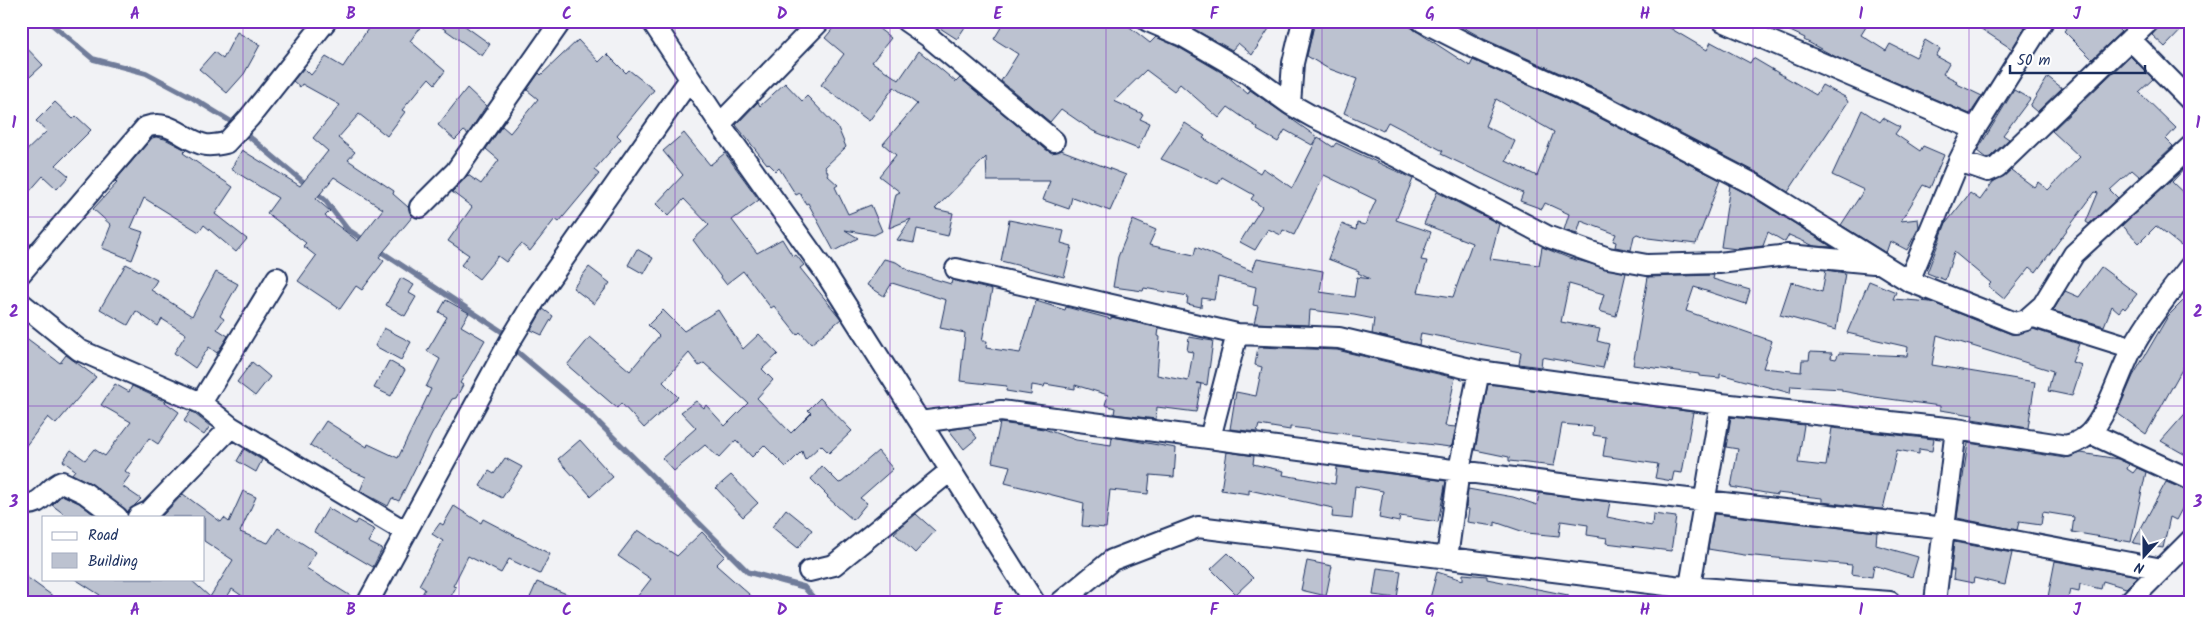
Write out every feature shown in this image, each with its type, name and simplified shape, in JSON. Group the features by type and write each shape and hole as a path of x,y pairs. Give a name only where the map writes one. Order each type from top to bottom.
{"street":[{"path":"21,273 28,251 146,128 155,124 167,126 205,145 226,143 249,118 326,21"},
{"path":"420,207 456,171 562,21"},
{"path":"652,21 720,124 823,268 1034,602"},
{"path":"720,124 820,21"},
{"path":"906,21 929,36 1054,141"},
{"path":"1148,21 1183,36 1247,73 1290,104 1395,156 1549,237 1608,258 1647,265 1719,262 1788,254 1879,264"},
{"path":"1290,104 1293,63 1304,21"},
{"path":"1422,21 1479,50 1598,103 1755,185 1909,281 2015,323 2026,320 2043,305 2074,254 2191,146"},
{"path":"1723,21 1975,129"},
{"path":"1909,281 1959,161 1975,129 2043,21"},
{"path":"1959,161 1988,171 1997,167 2149,21"},
{"path":"2130,39 2191,102"},
{"path":"368,602 538,295 690,79"},
{"path":"956,269 1237,334 1339,338 1479,371 1721,404 1956,429 2067,446 2079,442 2090,433 2101,417 2133,348 2152,316 2191,265"},
{"path":"201,403 277,278"},
{"path":"21,303 79,350 201,403 231,427 406,532"},
{"path":"2030,316 2133,348"},
{"path":"1210,438 1237,334"},
{"path":"1447,558 1459,470 1479,371"},
{"path":"1679,591 1705,501 1721,404"},
{"path":"920,422 1001,411 1591,488 1776,507 1945,528 2162,569"},
{"path":"140,516 150,512 231,427"},
{"path":"1934,602 1945,528 1956,429"},
{"path":"2090,433 2191,480"},
{"path":"809,571 834,565 950,471"},
{"path":"21,502 27,505 38,503 56,484 62,482 85,493 116,516"},
{"path":"1061,602 1112,560 1198,527 1447,558 1679,591 1890,602"},
{"path":"2129,602 2191,540"}],"building":[{"path":"373,21 425,21 410,41 445,71 435,84 429,78 402,110 405,112 387,136 359,114 338,138 355,152 348,160 394,191 393,194 408,207 413,216 379,257 384,261 362,290 356,286 340,309 298,281 316,256 303,246 306,243 267,213 278,198 231,169 242,150 300,186 328,151 313,138 340,105 302,84 300,87 293,81 304,68 311,75 326,57 343,67","holes":["334,177 383,209 358,241 325,216 330,211 316,199"]},
{"path":"433,21 458,21 490,44 482,56"},
{"path":"839,21 858,21 866,28 870,22 891,38 872,62 899,80 919,51 956,82 960,78 1052,153 1061,150 1126,175 1110,211 1072,197 1069,209 1043,200 1050,181 987,181 986,157 935,209 953,213 948,236 917,229 914,243 897,240 911,219 889,228 896,194 900,192 879,176 896,155 883,144 917,104 894,87 869,121 821,85 844,54 825,38"},
{"path":"929,21 969,21 957,39"},
{"path":"1005,21 1122,21 1150,43 1156,37 1178,47 1226,75 1248,94 1250,90 1317,137 1312,145 1285,130 1278,142 1257,130 1258,128 1228,107 1219,118 1180,84 1174,91 1146,70 1114,101 1143,114 1140,119 1149,123 1138,149 1093,131 1061,109 1050,122 1001,81 1018,54 994,39"},
{"path":"1179,21 1274,21 1252,55 1238,43 1232,50"},
{"path":"1315,21 1401,21 1470,66 1473,60 1592,114 1720,180 1696,244 1648,238 1637,234 1634,236 1631,250 1615,247 1616,242 1613,241 1616,234 1581,221 1577,234 1564,230 1569,214 1545,203 1542,209 1520,201 1523,193 1441,154 1443,151 1388,122 1383,131 1344,113 1357,79 1327,68 1307,56","holes":["1496,99 1554,132 1537,176 1506,161 1515,141 1485,126"]},
{"path":"1452,21 1658,21 1707,50 1711,42 1750,63 1753,58 1816,95 1822,85 1845,97 1848,102 1788,192 1760,174 1602,92 1484,39"},
{"path":"1769,21 1857,21 1866,27 1861,35 1886,51 1890,44 1916,57 1925,40 1940,49 1936,56 1949,63 1943,74 1957,81 1955,83 1982,96 1970,114 1836,57 1804,40 1805,38"},
{"path":"1969,21 2017,21 2025,27 2012,49"},
{"path":"2073,21 2110,21 2121,32 2092,59 2064,31"},
{"path":"2163,21 2190,21 2165,47 2152,35"},
{"path":"237,32 260,45 244,74 227,93 199,69 214,52 223,59"},
{"path":"578,40 599,62 607,54 626,73 629,70 654,90 617,135 621,139 594,170 599,174 559,222 555,219 530,251 521,244 506,262 498,256 479,279 461,265 469,255 448,241 472,207 452,192 468,175 481,184 499,160 486,149 502,126 510,133 538,99 527,90 539,73 541,75"},
{"path":"21,42 43,65 21,85"},
{"path":"2130,56 2153,79 2139,92 2176,128 2166,139 2173,146 2140,177 2132,170 2110,190 2118,198 2089,224 2086,222 2098,193 2095,192 2036,272 2030,267 2004,299 1988,286 1991,283 1954,252 1945,280 1927,273 1946,223 1970,193 1980,200 1993,182 2011,170 2034,187 2038,182 2048,190 2080,157 2052,131"},
{"path":"2048,77 2062,88 2037,112 2030,106"},
{"path":"785,83 802,101 807,96 838,128 846,147 825,167 827,175 838,185 835,187 848,214 871,205 882,231 874,235 845,230 858,238 834,251 808,203 806,204 800,193 796,195 779,168 776,171 767,164 736,125 758,102 760,106"},
{"path":"467,88 486,106 468,134 464,131 455,140 438,125"},
{"path":"2014,90 2030,99 2003,135 2009,139 1990,157 1986,158 1977,151"},
{"path":"55,102 73,119 76,116 91,130 56,165 69,176 57,189 43,176 21,201 21,156 47,131 36,121"},
{"path":"1862,110 1880,122 1883,118 1900,127 1895,134 1920,151 1923,146 1944,155 1930,188 1923,185 1901,221 1918,219 1919,227 1907,250 1890,241 1886,253 1841,225 1864,190 1832,175"},
{"path":"1185,123 1205,136 1203,138 1260,173 1263,168 1292,188 1318,137 1333,147 1336,143 1413,179 1396,220 1431,232 1421,260 1427,261 1418,292 1453,297 1472,243 1424,224 1437,192 1499,224 1490,259 1539,265 1542,247 1569,258 1626,273 1616,316 1599,311 1604,294 1569,284 1561,322 1600,329 1597,341 1609,344 1603,368 1542,357 1541,367 1519,364 1521,352 1421,333 1419,345 1372,334 1374,319 1354,315 1310,310 1309,325 1254,323 1258,306 1253,305 1256,287 1218,277 1214,300 1202,298 1201,307 1187,304 1188,296 1144,288 1143,291 1113,287 1118,257 1133,220 1156,230 1149,245 1194,255 1196,247 1252,271 1257,259 1323,271 1320,292 1354,297 1357,277 1370,279 1358,273 1359,271 1328,259 1342,224 1356,230 1357,223 1365,225 1376,200 1324,175 1294,235 1283,230 1281,235 1268,229 1255,250 1240,242 1262,207 1251,199 1254,195 1222,177 1218,184 1161,159"},
{"path":"684,133 710,165 725,153 759,200 732,220 757,253 782,239 793,257 796,255 804,265 800,268 841,319 811,344 800,332 797,335 774,306 771,308 743,271 726,284 693,240 709,225 684,199 668,216 656,204 683,175 663,151"},
{"path":"152,138 165,139 186,150 183,153 233,187 215,214 247,239 236,252 204,225 199,232 144,198 131,228 143,232 132,260 102,248 111,225 93,209 117,183 115,181"},
{"path":"2190,163 2172,182 2191,200 2191,235 2181,246 2156,226 2139,243 2122,225"},
{"path":"1730,185 1832,247 1814,246 1789,235 1785,242 1768,232 1763,246 1737,249 1721,247"},
{"path":"1009,220 1064,231 1061,243 1072,246 1064,277 1001,261"},
{"path":"637,249 653,258 644,274 628,265"},
{"path":"884,259 896,262 911,272 951,284 952,280 992,290 982,341 987,341 986,348 1020,353 1036,301 1065,310 1066,307 1111,319 1111,317 1159,328 1157,375 1188,381 1193,352 1187,351 1189,337 1213,341 1207,385 1197,383 1201,384 1196,412 1157,407 1156,419 1114,414 1115,408 1105,405 1108,395 1075,385 1075,389 1045,384 1044,387 1032,385 1031,395 1006,391 1007,386 960,381 965,333 940,328 946,300 892,283 884,296 867,285"},
{"path":"126,264 157,280 151,290 192,316 216,272 238,284 220,316 224,319 217,329 228,336 217,353 209,347 195,368 174,353 186,334 162,319 158,326 136,311 128,325 100,309"},
{"path":"589,267 610,283 594,304 573,288"},
{"path":"2101,267 2137,294 2125,309 2123,307 2119,312 2112,306 2104,326 2053,311 2065,291 2079,297"},
{"path":"1826,270 1845,273 1836,330 1780,315 1791,282 1822,292"},
{"path":"1714,275 1713,279 1750,290 1746,304 1694,287 1686,311 1772,341 1763,368 1801,372 1802,360 1809,360 1810,352 1832,353 1831,358 1836,359 1839,353 1907,356 1908,347 1847,333 1869,281 1896,292 1893,299 1931,302 2011,334 2018,334 2033,329 2079,344 2072,362 2082,365 2072,396 2048,391 2053,371 1937,335 1932,365 2035,382 2028,428 1972,419 1973,415 1940,410 1940,406 1875,397 1842,391 1842,389 1791,386 1790,393 1720,374 1720,378 1699,376 1699,374 1633,365 1648,277"},
{"path":"401,278 414,285 409,293 416,297 405,316 386,305"},
{"path":"2191,293 2191,367 2185,364 2146,434 2117,413 2133,376 2168,316"},
{"path":"446,300 469,313 461,326 485,340 460,383 463,385 456,398 452,399 432,434 399,501 392,498 388,506 360,491 366,477 347,469 310,445 326,421 367,447 368,444 398,458 431,389 426,387 440,359 427,351 447,317 439,312"},
{"path":"543,309 553,316 542,335 531,330"},
{"path":"663,310 684,331 718,310 743,349 759,334 778,354 762,369 773,380 757,398 791,433 811,413 808,410 820,398 852,431 829,453 821,445 805,460 802,451 786,467 764,445 752,457 736,440 719,458 705,445 674,471 662,458 696,428 681,412 696,401 704,408 706,405 725,426 748,403 704,363 699,366 689,353 663,382 678,397 644,428 621,403 617,408 567,365 590,337 630,371 659,336 648,325"},
{"path":"384,328 411,342 401,360 375,346"},
{"path":"21,334 60,363 66,355 96,377 56,424 48,417 21,452"},
{"path":"1258,347 1337,350 1455,378 1445,426 1456,427 1452,445 1450,447 1290,427 1290,430 1259,425 1257,432 1230,429 1236,392 1256,396 1262,367 1255,365"},
{"path":"389,361 405,370 391,396 374,388"},
{"path":"252,362 270,377 255,396 237,382"},
{"path":"115,384 129,392 132,386 162,400 179,412 158,444 149,438 125,471 130,475 122,486 141,499 128,512 92,484 72,474 75,470 63,461 71,450 85,460 94,449 105,456 131,422 101,405"},
{"path":"1488,384 1693,412 1682,473 1674,472 1672,481 1655,478 1658,464 1603,456 1606,437 1593,435 1594,427 1562,424 1554,466 1509,461 1509,457 1475,450"},
{"path":"2191,407 2191,458 2161,441"},
{"path":"191,411 210,426 204,435 184,421"},
{"path":"1731,417 1804,425 1798,463 1826,466 1832,428 1934,439 1932,451 1919,449 1919,454 1897,450 1883,509 1880,509 1822,502 1822,498 1777,493 1777,495 1731,487 1738,449 1726,447"},
{"path":"1000,423 1044,429 1076,440 1111,445 1112,437 1176,448 1174,477 1150,475 1148,494 1110,490 1106,528 1082,526 1084,503 1005,483 1010,466 992,462"},
{"path":"968,427 977,438 964,449 949,430"},
{"path":"580,440 613,477 591,496 558,459"},
{"path":"1968,443 2065,458 2081,453 2118,459 2129,464 2127,469 2133,473 2137,468 2146,472 2131,542 2072,532 2074,517 2043,512 2041,525 2019,522 2017,530 1957,518"},
{"path":"244,449 262,460 256,472 237,461"},
{"path":"878,451 893,469 860,498 867,503 853,520 827,497 811,479 822,466 839,483 842,482"},
{"path":"1227,452 1254,456 1253,464 1284,471 1283,475 1335,484 1337,467 1446,481 1438,522 1400,516 1399,522 1379,518 1383,491 1355,486 1352,519 1332,517 1333,508 1249,490 1249,494 1221,490"},
{"path":"505,458 522,467 502,498 480,486 489,471 494,474"},
{"path":"731,475 758,503 743,517 716,488"},
{"path":"2166,482 2191,492 2176,520 2170,517 2163,548 2133,543"},
{"path":"1468,489 1513,497 1537,505 1539,493 1610,502 1607,517 1652,526 1653,514 1676,517 1671,551 1606,543 1607,538 1587,535 1588,525 1561,521 1559,536 1527,533 1495,522 1495,526 1467,522 1469,509 1466,508"},
{"path":"243,491 256,497 240,532 268,543 278,528 316,552 306,568 357,600 356,602 251,602 232,589 224,602 96,602 100,595 77,580 191,580 210,597 233,560 205,542 205,516 162,516 183,494 221,522 224,518 229,522"},
{"path":"62,495 79,503 96,516 67,516 52,505"},
{"path":"454,506 481,523 483,519 550,554 540,574 509,559 501,573 468,556 453,586 456,587 448,602 418,602 425,589 419,585 443,541 432,534 440,523 443,525"},
{"path":"328,508 355,524 357,520 375,530 368,542 382,549 373,567 314,532"},
{"path":"786,509 812,530 798,548 772,527"},
{"path":"916,514 935,531 915,553 894,533"},
{"path":"1714,514 1877,532 1876,545 1918,557 1912,577 1874,565 1872,577 1851,574 1852,565 1744,555 1708,549"},
{"path":"638,530 677,556 702,532 725,556 716,565 758,602 633,602 651,579 618,556"},
{"path":"1954,542 2012,553 2005,585 1974,578 1973,583 1953,579 1954,570 1951,570"},
{"path":"1228,553 1253,578 1236,594 1211,569"},
{"path":"1307,561 1332,566 1326,596 1301,590"},
{"path":"2055,561 2138,576 2126,588 2103,581 2101,589 2080,584 2079,592 2070,590 2067,602 2047,602"},
{"path":"1377,568 1401,571 1397,598 1373,595"},
{"path":"1437,572 1463,580 1463,574 1487,576 1487,579 1568,595 1568,602 1429,602"},
{"path":"21,573 61,602 21,602"},
{"path":"537,582 584,601 584,602 528,602"}],"waterway":[{"path":"48,21 93,59 146,73 191,97 235,124"},
{"path":"246,134 325,200 347,229 367,242"},
{"path":"377,249 504,333"},
{"path":"514,349 585,409 748,572 804,587 817,602"}]}
